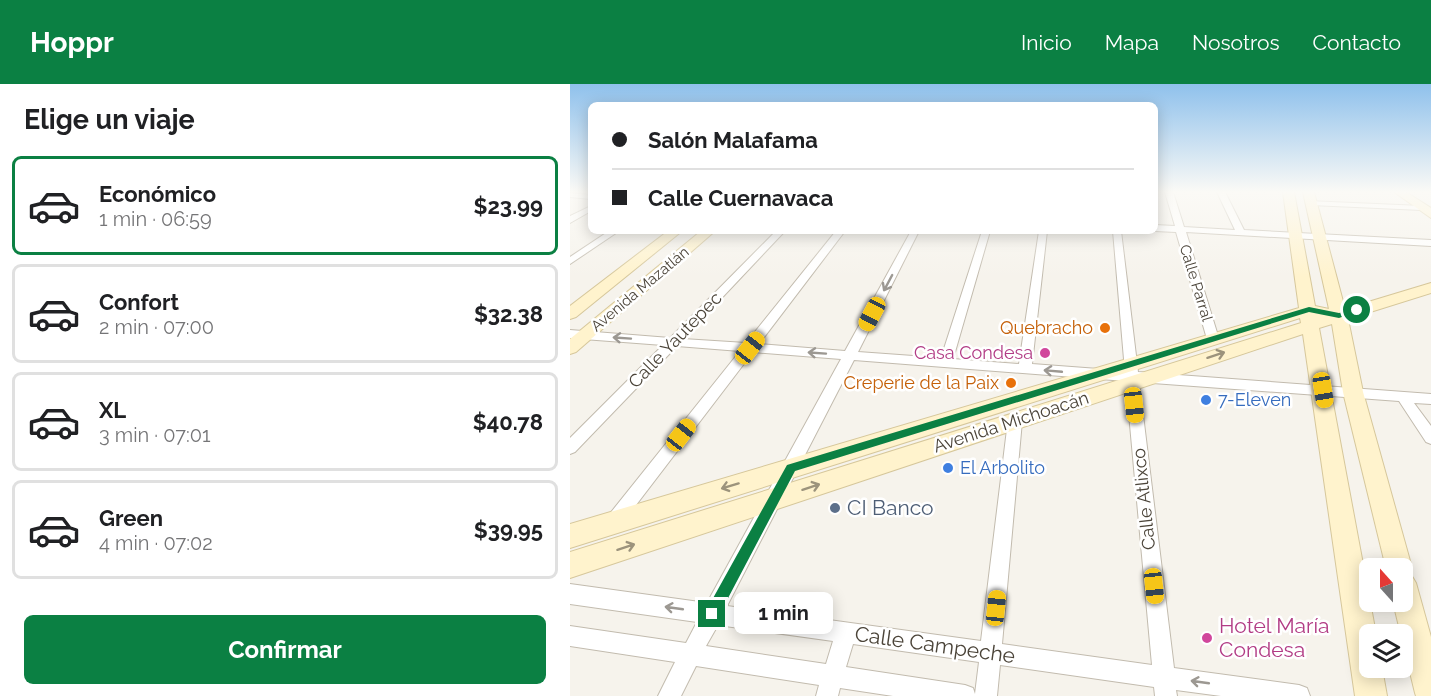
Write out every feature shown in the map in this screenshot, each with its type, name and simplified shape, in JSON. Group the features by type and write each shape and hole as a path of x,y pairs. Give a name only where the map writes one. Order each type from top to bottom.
{"street":[{"name":"Calle Parral","path":"1177,221 1213,339"},
{"path":"1235,221 1241,233"},
{"path":"1301,221 1339,316 1353,392 1396,558"},
{"path":"1309,221 1310,317 1371,696"},
{"path":"1158,228 1431,243"},
{"path":"570,261 610,234"},
{"name":"Avenida Mazatlán","path":"570,314 672,234"},
{"name":"Avenida Mazatlán","path":"570,348 578,335 705,234"},
{"name":"Calle Yautepec","path":"570,448 778,234"},
{"path":"613,522 839,234"},
{"path":"669,696 776,498 913,234"},
{"path":"946,362 985,234"},
{"path":"1025,368 1043,234"},
{"name":"Calle Atlixco","path":"1117,234 1136,375 1165,687"},
{"name":"Avenida Michoacán","path":"570,536 1097,375 1136,375 1213,339 1310,317 1339,316 1431,288"},
{"name":"Avenida Michoacán","path":"572,566 1015,420 1136,375 1310,317"},
{"path":"578,335 1097,375"},
{"path":"1136,375 1431,399"},
{"path":"1403,397 1431,438"},
{"path":"986,696 1015,420"},
{"name":"Calle Campeche","path":"570,594 992,653 1165,687 1299,696"},
{"path":"1410,612 1431,693"},
{"path":"830,686 846,633"},
{"path":"570,636 691,655 830,686 965,696"}],"place":[{"name":"Quebracho","path":"1105,328"},
{"name":"Casa Condesa","path":"1045,353"},
{"name":"Creperie de la Paix","path":"1011,383"},
{"name":"7-Eleven","path":"1206,400"},
{"name":"El Arbolito","path":"948,468"},
{"name":"CI Banco","path":"835,508"},
{"name":"Hotel María Condesa","path":"1207,638"}],"route":[{"path":"712,614 791,468 1309,310 1339,316 1357,310"}]}
